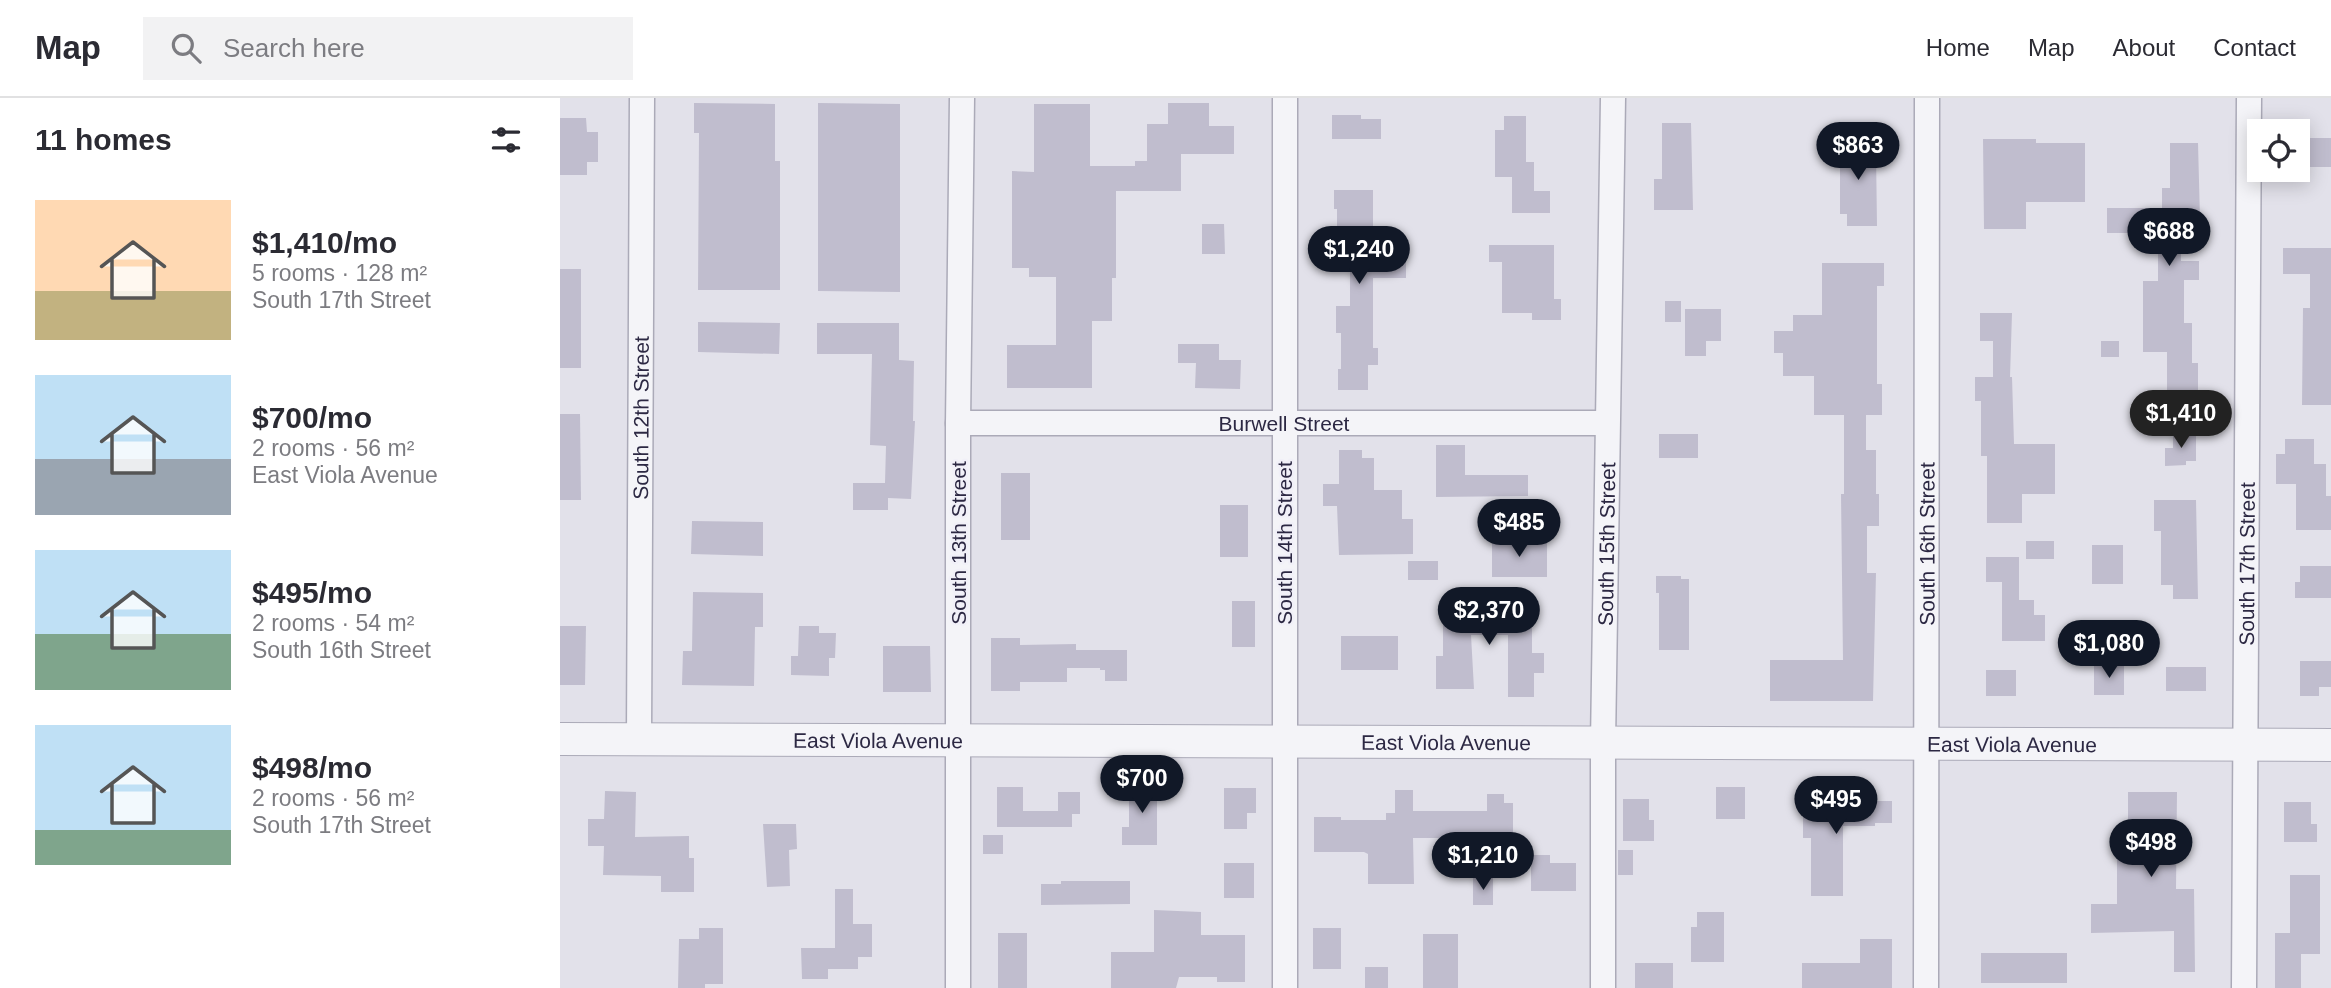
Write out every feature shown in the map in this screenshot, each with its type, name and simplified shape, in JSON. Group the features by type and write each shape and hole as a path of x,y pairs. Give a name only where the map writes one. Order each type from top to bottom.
{"street":[{"name":"South 12th Street","path":"639,738 642,98"},
{"name":"South 13th Street","path":"958,988 958,423 962,98"},
{"name":"South 14th Street","path":"1284,988 1285,98"},
{"name":"South 15th Street","path":"1603,988 1603,743 1613,98"},
{"name":"South 16th Street","path":"1926,988 1927,98"},
{"name":"South 17th Street","path":"2244,988 2249,98"},
{"name":"Burwell Street","path":"958,423 1607,423"},
{"name":"East Viola Avenue","path":"560,739 2331,745"}],"building":[{"path":"694,103 775,104 775,161 780,161 780,290 698,290 699,133 694,133"},
{"path":"818,103 900,104 900,292 818,291"},
{"path":"1168,103 1209,103 1209,126 1234,126 1234,154 1181,154 1181,191 1116,191 1116,278 1112,278 1112,321 1092,321 1092,388 1007,388 1007,345 1056,345 1056,277 1029,277 1029,268 1012,268 1012,171 1034,172 1034,104 1090,104 1090,166 1135,166 1135,161 1147,161 1147,124 1168,124"},
{"path":"1332,115 1361,115 1361,119 1381,119 1381,139 1332,139"},
{"path":"1504,116 1526,116 1526,162 1534,162 1534,191 1550,191 1550,213 1512,213 1512,177 1495,177 1495,130 1504,130"},
{"path":"560,118 586,118 587,132 598,132 598,162 587,162 587,175 560,175"},
{"path":"1662,123 1691,123 1693,210 1654,210 1654,179 1662,179"},
{"path":"1847,133 1867,133 1867,152 1876,152 1877,226 1847,226 1847,214 1840,214 1840,167 1837,167 1837,147 1847,147"},
{"path":"2310,138 2331,138 2331,167 2310,167"},
{"path":"1983,139 2085,143 2085,202 2026,202 2026,229 1984,229"},
{"path":"2170,143 2198,143 2200,219 2181,219 2181,261 2199,261 2199,280 2184,280 2184,323 2192,323 2192,363 2198,363 2198,395 2167,395 2167,352 2143,352 2143,281 2158,281 2158,233 2107,233 2107,208 2162,208 2162,188 2170,188"},
{"path":"1334,190 1373,190 1373,257 1406,257 1406,278 1373,278 1373,348 1378,348 1378,365 1368,365 1368,390 1338,390 1341,333 1336,333 1336,306 1350,306 1350,261 1337,261 1337,209 1334,209"},
{"path":"1202,224 1224,224 1225,254 1202,254"},
{"path":"1489,245 1554,245 1554,299 1561,299 1561,320 1532,320 1532,313 1502,313 1502,262 1489,262"},
{"path":"2283,248 2331,248 2331,405 2302,405 2303,308 2310,308 2310,274 2283,274"},
{"path":"1822,263 1884,263 1884,286 1877,286 1877,384 1882,384 1882,415 1866,415 1866,450 1876,450 1876,494 1879,494 1879,526 1867,526 1867,573 1876,573 1873,701 1770,701 1770,660 1843,660 1841,494 1844,494 1844,415 1814,415 1814,376 1783,376 1783,353 1774,353 1774,331 1793,331 1793,315 1822,315"},
{"path":"560,269 581,269 581,368 560,368"},
{"path":"1665,301 1681,301 1681,322 1665,322"},
{"path":"1685,309 1721,309 1721,341 1706,341 1706,356 1685,356"},
{"path":"1980,313 2012,313 2010,377 2014,444 2055,444 2055,494 2022,494 2022,523 1987,523 1987,456 1981,456 1981,401 1975,401 1975,377 1993,377 1993,341 1980,341"},
{"path":"698,322 780,323 779,354 698,352"},
{"path":"817,323 899,323 899,360 914,361 915,421 911,499 888,498 888,510 853,510 853,483 885,483 886,446 870,445 872,354 817,354"},
{"path":"2101,341 2119,341 2119,357 2101,357"},
{"path":"1178,344 1219,344 1219,360 1241,360 1240,389 1195,388 1196,363 1178,363"},
{"path":"560,414 580,414 581,500 560,500"},
{"path":"1659,434 1698,434 1698,458 1659,458"},
{"path":"2173,434 2196,434 2196,461 2186,461 2186,465 2165,466 2165,448 2173,448"},
{"path":"2285,439 2314,439 2314,464 2326,464 2326,496 2331,496 2331,530 2296,530 2296,484 2276,484 2276,454 2285,454"},
{"path":"1436,445 1465,445 1465,475 1528,475 1528,496 1436,497"},
{"path":"1339,450 1362,450 1362,458 1374,458 1374,490 1402,490 1402,519 1413,519 1413,554 1339,555 1337,506 1323,506 1323,484 1339,484"},
{"path":"1001,473 1030,473 1030,540 1001,540"},
{"path":"2154,500 2196,500 2198,599 2173,599 2173,585 2161,585 2161,531 2154,531"},
{"path":"1220,505 1248,505 1248,557 1220,557"},
{"path":"692,521 763,522 763,556 691,554"},
{"path":"1492,541 1547,541 1547,577 1492,577"},
{"path":"2026,541 2054,541 2054,559 2026,559"},
{"path":"2092,545 2123,545 2123,584 2092,584"},
{"path":"1986,557 2019,557 2019,600 2034,600 2034,615 2045,615 2045,641 2002,641 2002,582 1986,582"},
{"path":"1408,561 1438,561 1438,580 1408,580"},
{"path":"2300,566 2331,566 2331,598 2295,598 2295,582 2300,582"},
{"path":"1656,576 1681,576 1681,579 1689,579 1689,650 1659,650 1659,593 1656,593"},
{"path":"1478,591 1503,591 1503,614 1532,614 1532,653 1544,653 1544,673 1534,673 1534,697 1508,697 1508,635 1471,635 1474,689 1436,689 1436,656 1443,656 1443,615 1478,615"},
{"path":"693,592 763,593 763,627 755,627 754,686 682,685 683,651 692,651"},
{"path":"1232,601 1255,601 1255,647 1232,647"},
{"path":"560,626 586,626 585,685 560,685"},
{"path":"799,626 819,626 819,633 836,633 835,658 829,658 829,676 791,675 791,656 798,656"},
{"path":"1341,636 1398,636 1398,670 1341,670"},
{"path":"991,638 1020,638 1020,645 1076,644 1076,650 1127,650 1127,681 1105,681 1105,670 1100,668 1067,668 1067,682 1020,682 1020,691 991,691"},
{"path":"883,646 930,646 931,692 883,692"},
{"path":"2300,661 2331,661 2331,687 2319,687 2319,696 2300,696"},
{"path":"2094,664 2124,664 2124,695 2094,695"},
{"path":"2166,667 2206,667 2206,691 2166,691"},
{"path":"1986,670 2016,670 2016,696 1986,696"},
{"path":"1129,783 1157,783 1157,845 1122,845 1122,827 1129,827"},
{"path":"997,787 1023,787 1023,811 1058,811 1058,792 1080,792 1080,814 1072,814 1072,827 997,827"},
{"path":"1716,787 1745,787 1745,819 1716,819"},
{"path":"1224,788 1256,788 1256,813 1247,813 1247,829 1224,829"},
{"path":"1395,790 1413,790 1413,811 1487,811 1487,794 1504,794 1504,803 1513,803 1513,841 1413,838 1414,884 1368,884 1368,854 1364,852 1314,852 1314,817 1386,820 1386,813 1395,813"},
{"path":"605,791 636,792 635,837 689,836 689,858 694,858 694,892 661,892 661,876 603,875 604,846 588,846 588,819 604,819"},
{"path":"1815,791 1831,791 1831,801 1892,801 1892,823 1843,826 1843,896 1811,896 1811,838 1803,838 1803,800 1815,800"},
{"path":"2128,792 2177,792 2176,889 2194,889 2195,972 2174,972 2174,931 2091,933 2091,904 2117,904 2117,830 2128,830"},
{"path":"1623,799 1649,799 1649,820 1654,820 1654,841 1623,841"},
{"path":"2284,802 2311,802 2311,824 2317,824 2317,842 2284,842"},
{"path":"763,824 796,824 797,849 789,850 790,886 767,887"},
{"path":"983,835 1003,835 1003,854 983,854"},
{"path":"1618,850 1633,850 1633,875 1618,875"},
{"path":"1531,855 1550,855 1550,863 1576,863 1576,891 1531,891"},
{"path":"1224,863 1254,863 1254,898 1224,898"},
{"path":"2290,875 2320,875 2320,954 2301,954 2301,988 2275,988 2275,933 2290,933"},
{"path":"1473,878 1493,878 1493,905 1473,905"},
{"path":"1061,881 1130,881 1130,904 1041,905 1041,884 1061,884"},
{"path":"835,889 853,889 853,924 872,924 872,957 858,957 858,969 828,969 828,979 802,979 801,948 835,948"},
{"path":"1154,910 1201,912 1201,935 1245,935 1245,982 1217,982 1217,977 1179,977 1176,988 1111,988 1111,952 1154,952"},
{"path":"1697,912 1724,912 1724,962 1691,962 1691,927 1697,927"},
{"path":"699,928 723,928 723,984 705,984 705,988 678,988 679,939 699,939"},
{"path":"1313,928 1341,928 1341,969 1313,969"},
{"path":"998,933 1027,933 1027,988 998,988"},
{"path":"1423,934 1458,934 1458,988 1423,988"},
{"path":"1860,939 1892,939 1892,988 1802,988 1802,963 1860,963"},
{"path":"1981,953 2067,953 2067,983 1981,983"},
{"path":"1635,963 1673,963 1673,988 1635,988"},
{"path":"1365,967 1388,967 1388,988 1365,988"}]}
